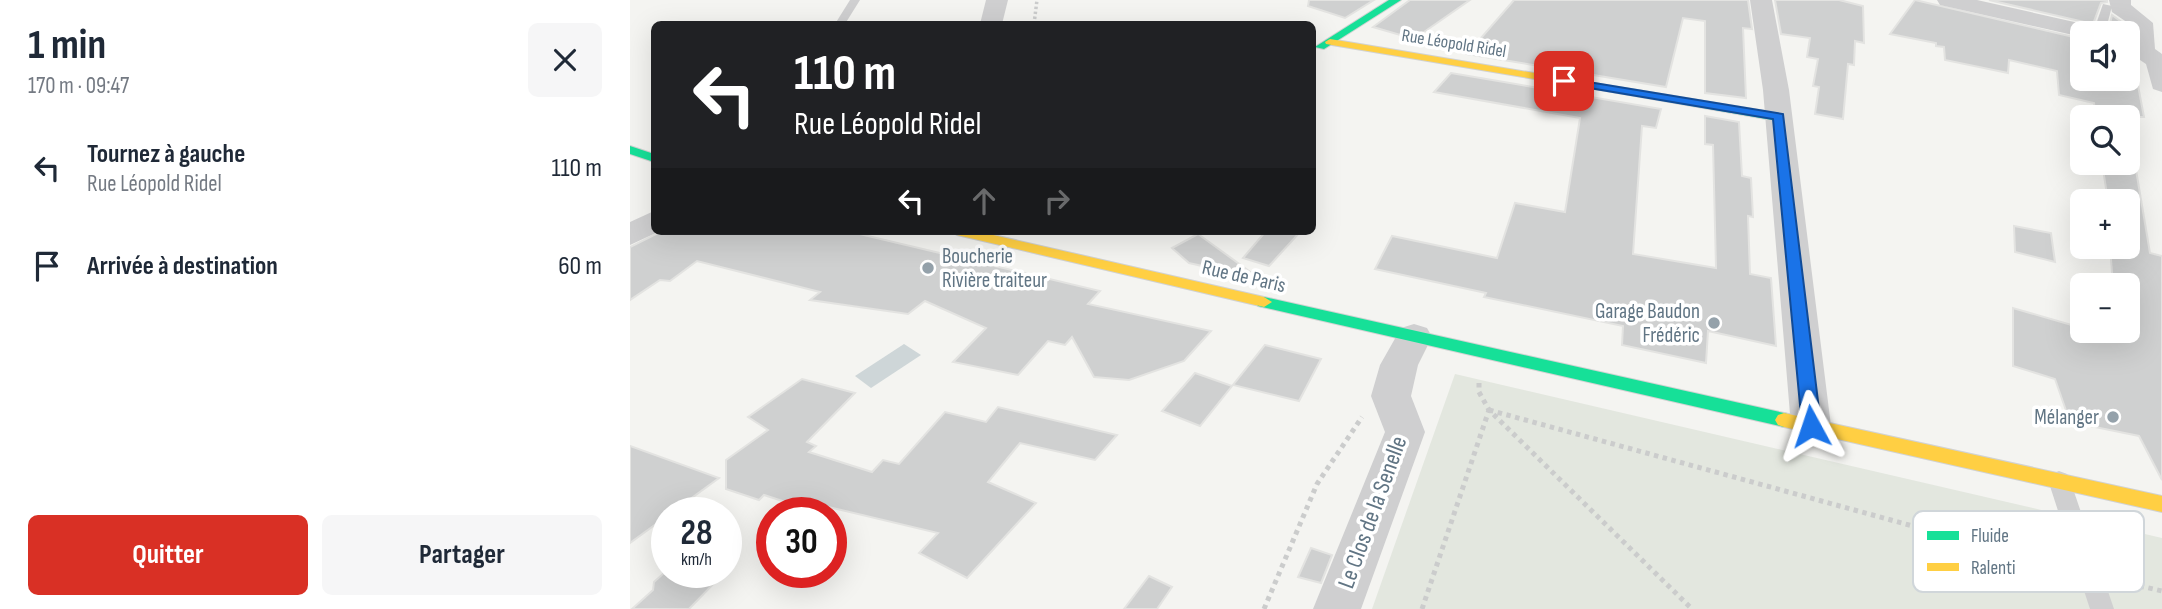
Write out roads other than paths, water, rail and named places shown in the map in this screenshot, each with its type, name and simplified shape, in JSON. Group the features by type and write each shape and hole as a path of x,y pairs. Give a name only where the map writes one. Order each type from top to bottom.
{"main road":[{"path":"1316,48 1396,0"},
{"name":"Rue Léopold Ridel","path":"1330,42 1778,117"},
{"path":"630,150 651,157"},
{"name":"Rue de Paris","path":"980,235 1414,337 2162,503"}],"street":[{"path":"992,21 997,0"},
{"path":"1761,0 1778,117 1811,426"},
{"path":"1948,0 2070,28"},
{"path":"2114,3 2139,21"},
{"path":"2140,49 2157,61 2162,84"},
{"path":"630,234 651,222"},
{"name":"Le Clos de la Senelle","path":"1337,609 1405,432 1391,396 1399,365 1414,337"}],"lane":[{"path":"842,21 855,0"},
{"path":"2105,21 2114,3"},
{"path":"2059,480 2069,511"},
{"path":"2096,592 2102,609"}],"place":[{"name":"Boucherie Rivière traiteur","path":"928,268"},
{"name":"Garage Baudon Frédéric","path":"1714,323"},
{"name":"Mélanger","path":"2113,417"}]}
